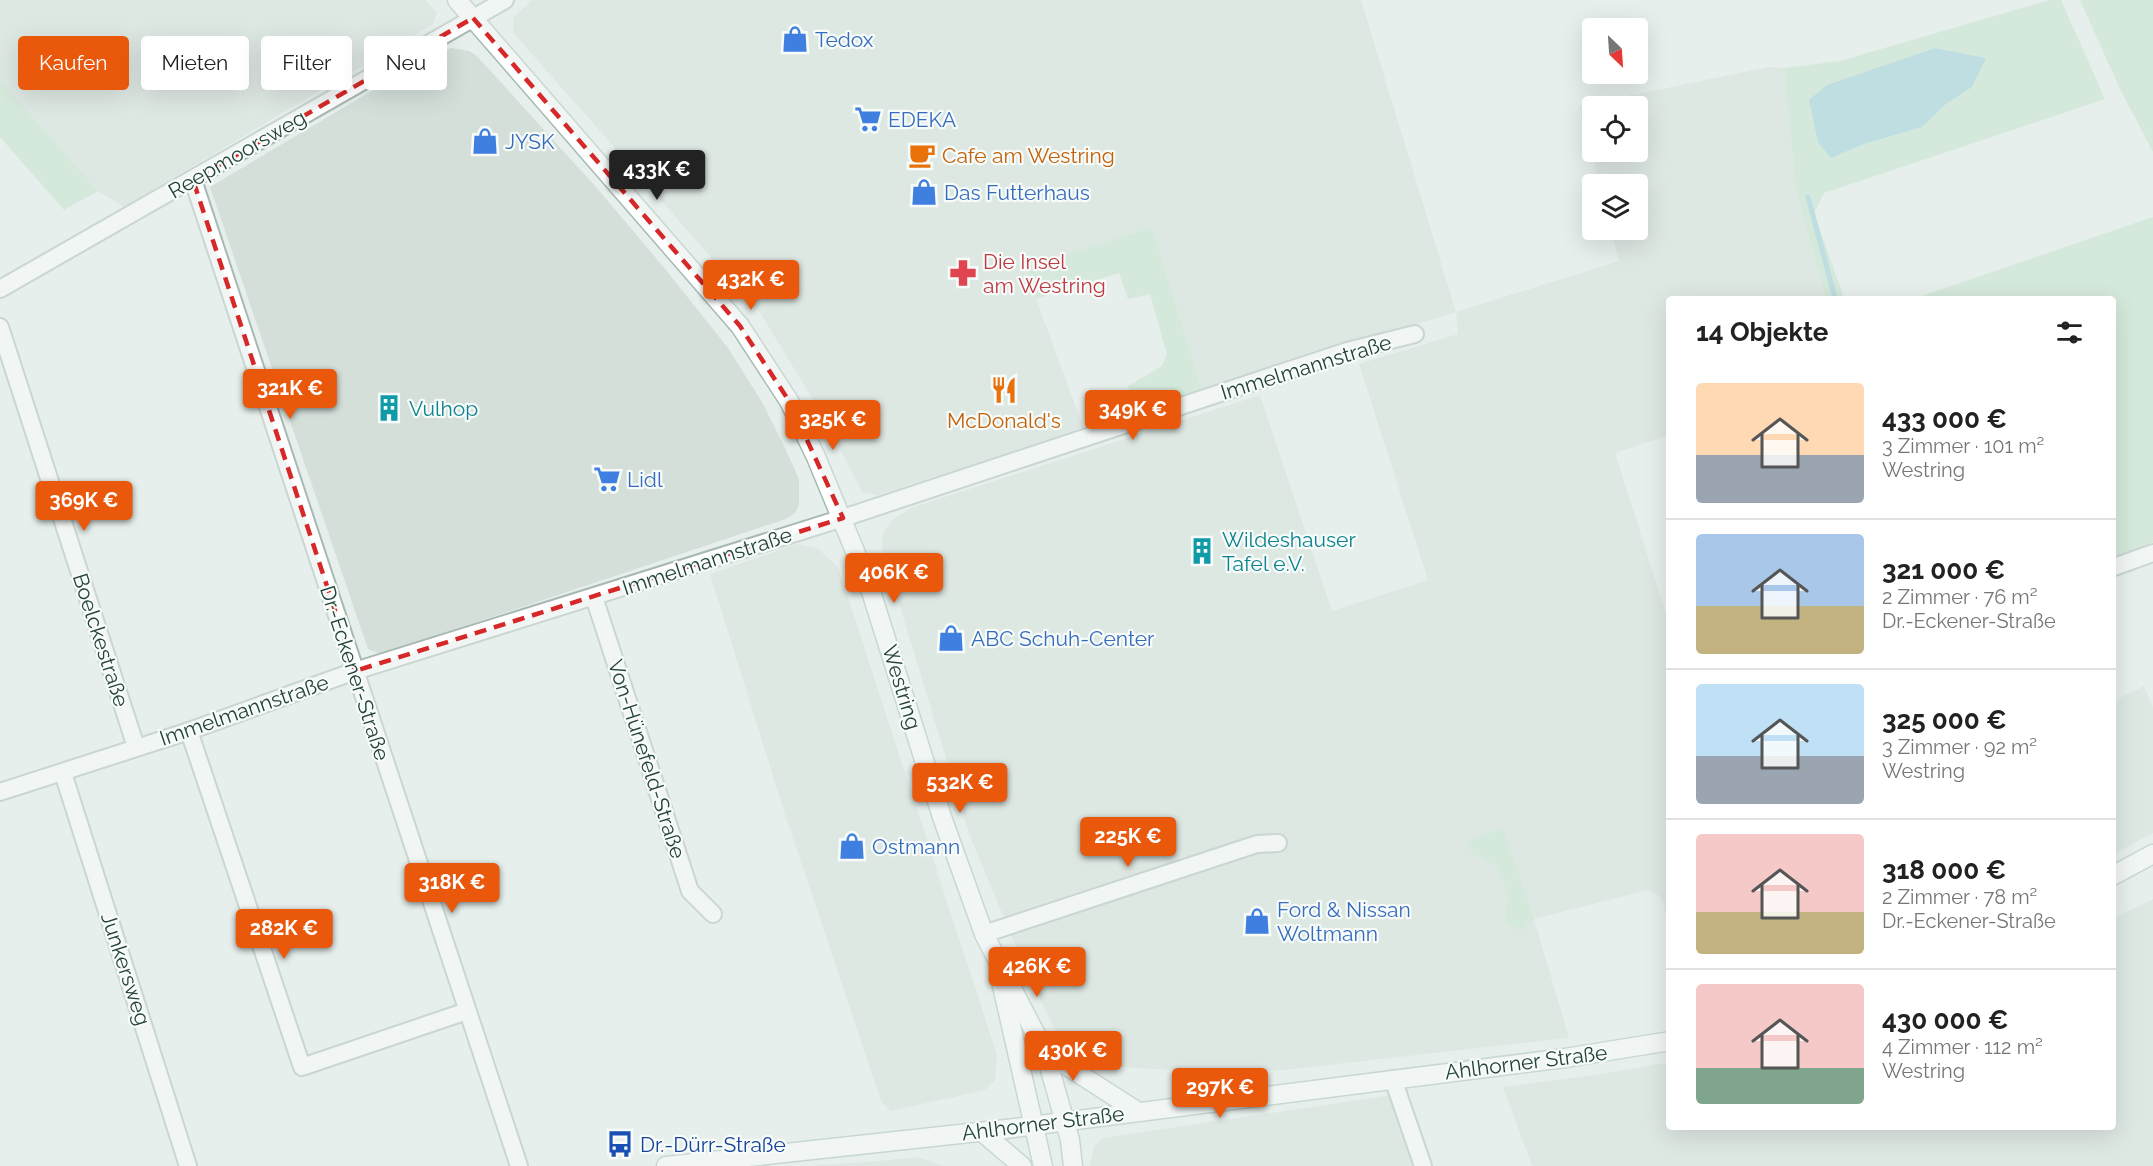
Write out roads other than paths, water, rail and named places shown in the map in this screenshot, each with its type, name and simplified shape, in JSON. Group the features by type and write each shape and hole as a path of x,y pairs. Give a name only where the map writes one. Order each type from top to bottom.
{"main road":[{"name":"Westring","path":"457,0 740,326 789,401 843,518 875,606 942,817 984,934 1046,1052 1065,1122 1073,1166"},
{"path":"2116,874 2153,854"},
{"name":"Westring","path":"996,960 1043,1166"},
{"name":"Ahlhorner Straße","path":"666,1166 1065,1122 1565,1058 1666,1042"},
{"path":"1046,1052 1137,1111"},
{"path":"982,1132 1022,1166"}],"street":[{"name":"Reepmoorsweg","path":"0,289 505,0"},
{"name":"Dr.-Eckener-Straße","path":"193,180 519,1166"},
{"name":"Boelckestraße","path":"0,327 136,747"},
{"name":"Immelmannstraße","path":"0,792 189,731 355,671 843,518 1347,351 1415,334"},
{"path":"2116,566 2153,554"},
{"name":"Von-Hünefeld-Straße","path":"594,597 690,891 713,914"},
{"path":"189,731 302,1067 467,1011"},
{"name":"Junkersweg","path":"63,773 188,1166"},
{"path":"984,934 1257,844 1278,843"},
{"path":"1394,1079 1423,1166"}],"water":[{"path":"1935,48 1986,58 1972,87 1946,104 1922,127 1864,144 1831,158 1818,142 1809,100 1827,85"}],"waterway":[{"path":"1808,197 1834,296"}],"place":[{"name":"Tedox","path":"795,39"},
{"name":"EDEKA","path":"868,119"},
{"name":"JYSK","path":"485,141"},
{"name":"Cafe am Westring","path":"922,155"},
{"name":"Das Futterhaus","path":"924,192"},
{"name":"Die Insel am Westring","path":"963,273"},
{"name":"McDonald's","path":"1004,390"},
{"name":"Vulhop","path":"389,408"},
{"name":"Lidl","path":"607,479"},
{"name":"Wildeshauser Tafel e.V.","path":"1202,551"},
{"name":"ABC Schuh-Center","path":"951,638"},
{"name":"Ostmann","path":"852,846"},
{"name":"Ford & Nissan Woltmann","path":"1257,921"},
{"name":"Dr.-Dürr-Straße","path":"620,1144"}]}
